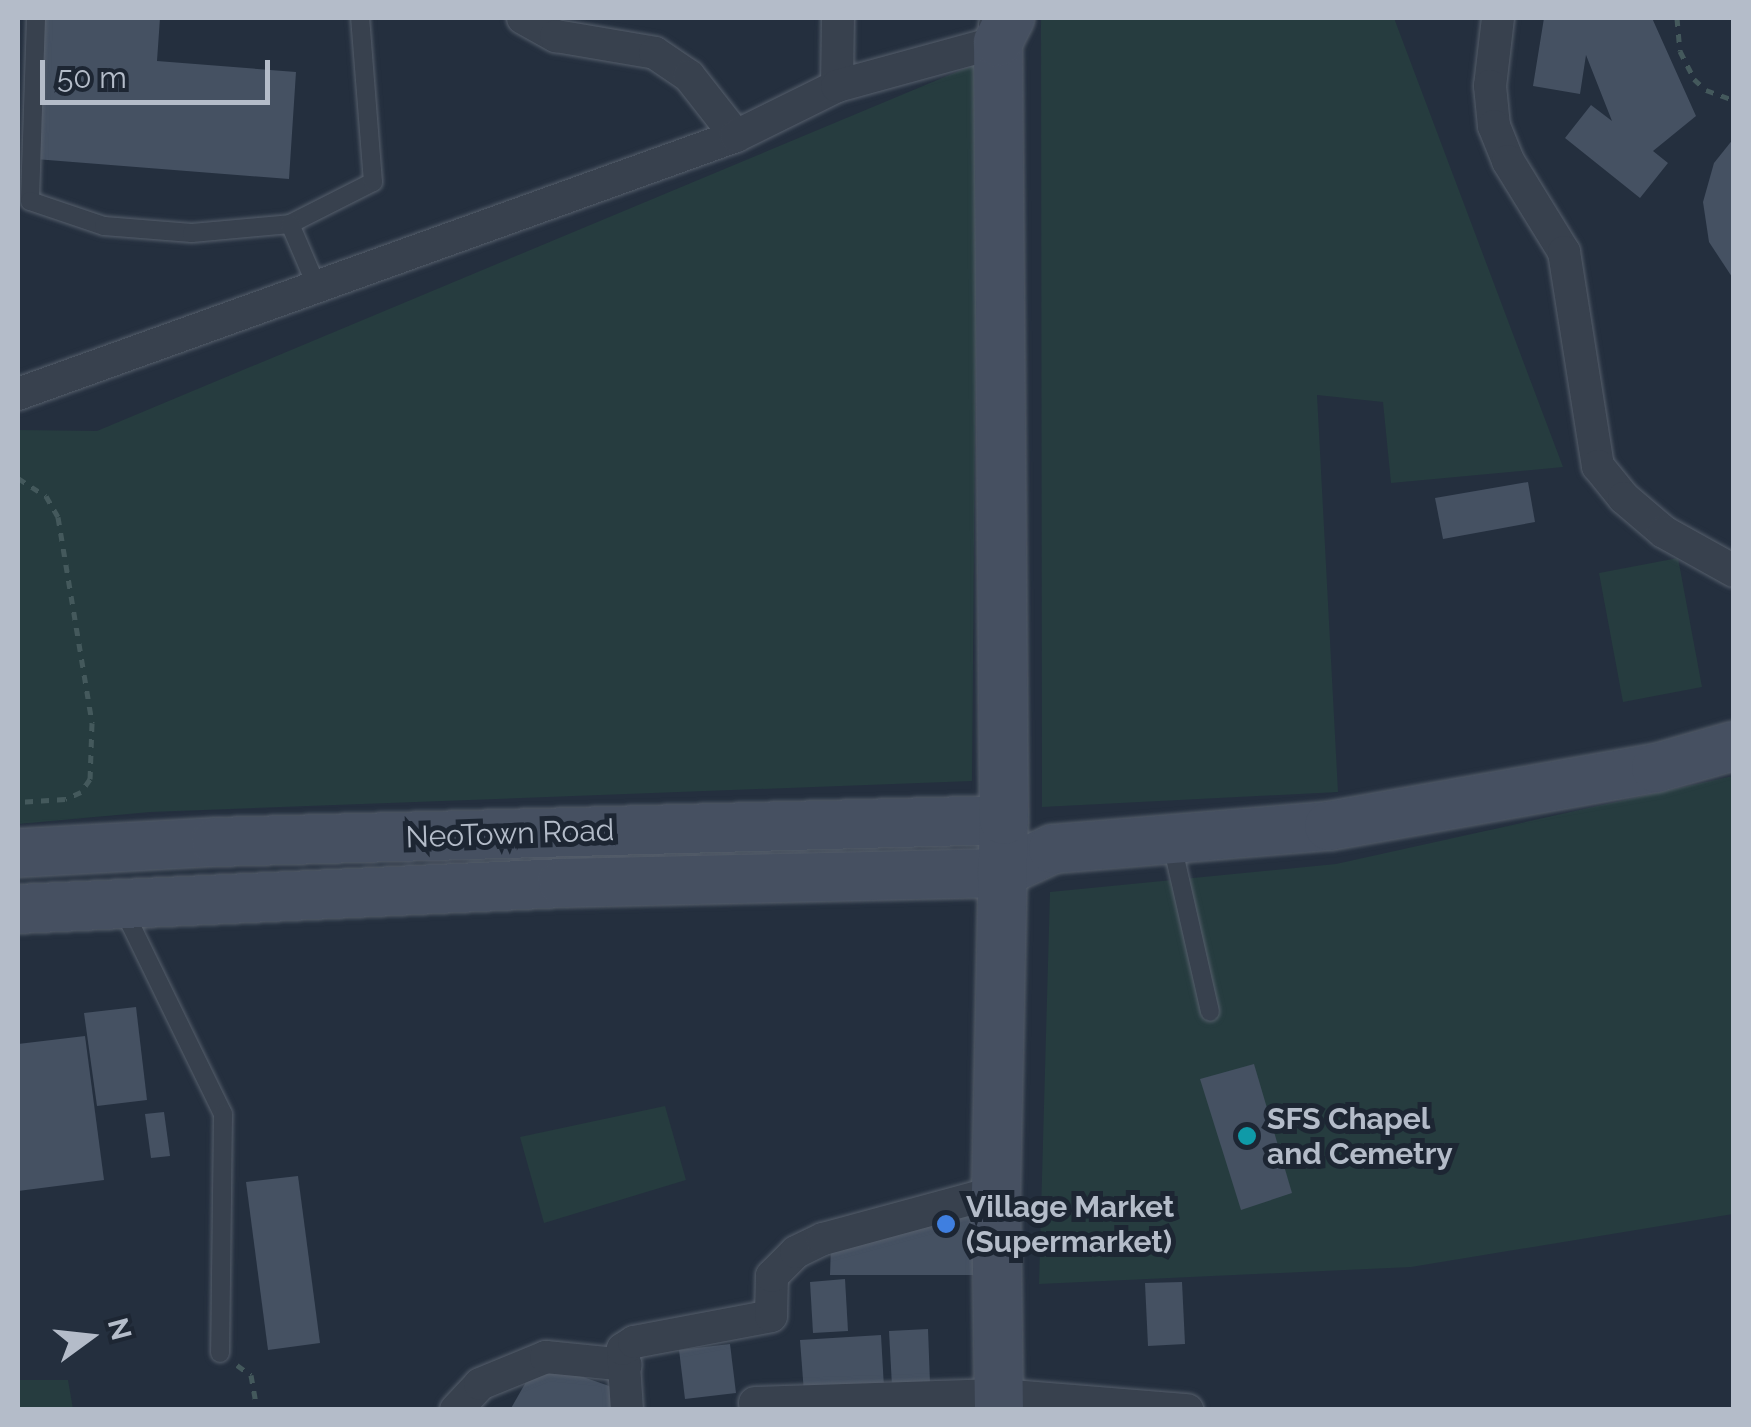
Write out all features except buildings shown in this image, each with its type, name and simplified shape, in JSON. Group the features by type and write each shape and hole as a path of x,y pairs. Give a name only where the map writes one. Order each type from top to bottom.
{"street":[{"path":"523,18 556,36 634,47 664,58 689,76 736,136"},
{"path":"837,86 838,18"},
{"path":"1498,18 1490,86 1494,126 1508,161 1564,252 1598,466 1624,498 1664,532 1734,570"},
{"path":"18,394 736,136 837,86 1000,26 1004,820 996,1192 999,1402"},
{"path":"1001,873 1053,848 1329,826 1656,768 1734,746"},
{"path":"1004,820 1053,848"},
{"name":"NeoTown Road","path":"18,853 216,842 1004,820"},
{"name":"NeoTown Road","path":"18,909 563,883 1001,873"},
{"path":"627,1410 623,1349 634,1342 771,1316 772,1276 796,1252 823,1238 996,1192"},
{"path":"456,1410 480,1384 546,1357 626,1365"},
{"path":"755,1403 999,1402 1187,1410"}],"lane":[{"path":"36,18 30,201 104,226 192,233 290,224 373,182 360,18"},
{"path":"290,224 318,287"},
{"path":"1171,839 1210,1012"},
{"path":"120,904 223,1114 220,1353"}],"path":[{"path":"1677,18 1680,52 1694,79 1706,90 1734,100"},
{"path":"18,478 46,496 58,517 92,723 91,771 81,792 65,799 18,802"},
{"path":"220,1353 251,1375 256,1410"}],"green space":[{"path":"1041,18 1394,18 1563,467 1391,483 1383,402 1317,395 1338,792 1042,807"},
{"path":"978,63 972,781 150,812 18,824 18,430 97,431"},
{"path":"1678,558 1702,687 1623,702 1599,573"},
{"path":"1733,776 1733,1214 1411,1267 1039,1284 1050,892 1336,864"},
{"path":"665,1106 686,1180 544,1223 520,1137"},
{"path":"18,1380 68,1380 73,1409 18,1409"}],"place":[{"name":"SFS Chapel and Cemetry","path":"1247,1136"},
{"name":"Village Market (Supermarket)","path":"946,1224"}]}
